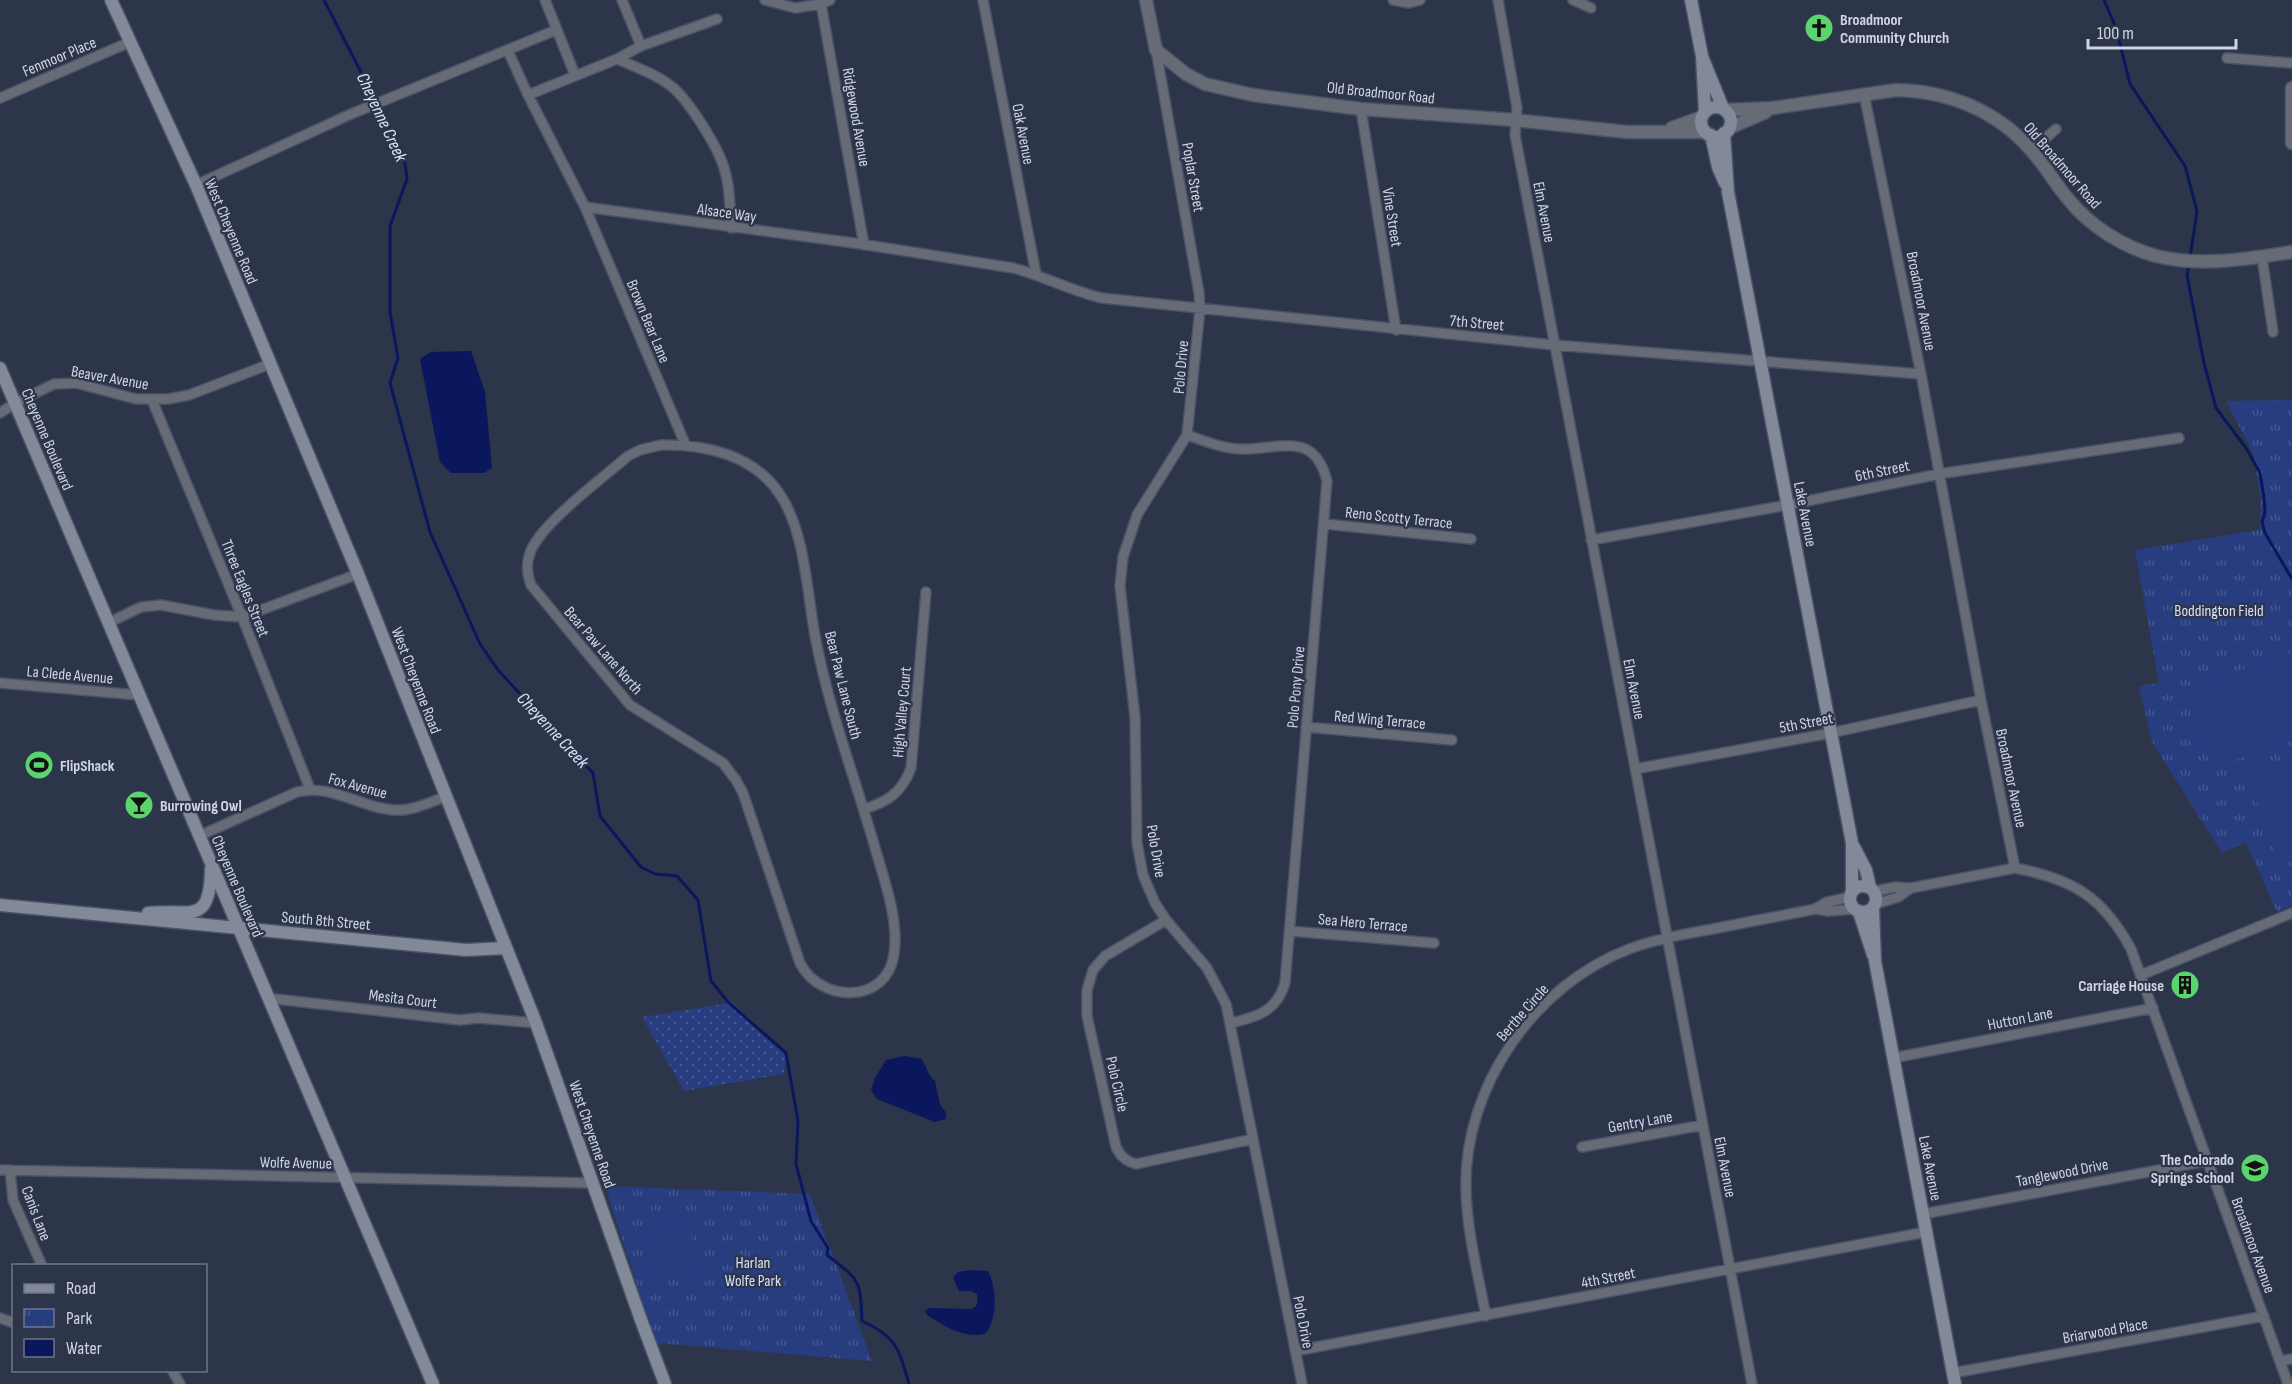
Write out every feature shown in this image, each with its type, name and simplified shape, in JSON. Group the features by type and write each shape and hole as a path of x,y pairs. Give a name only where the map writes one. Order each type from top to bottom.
{"main road":[{"name":"West Cheyenne Road","path":"111,0 196,185 358,574 536,1023 665,1384"},
{"path":"1691,0 1702,56 1702,125 1708,134 1727,131 1730,119 1702,56"},
{"path":"1703,115 1711,108 1724,109"},
{"name":"Lake Avenue","path":"1727,131 1728,192 1852,843 1854,902 1875,959"},
{"name":"Lake Avenue","path":"1708,134 1728,192"},
{"name":"Cheyenne Boulevard","path":"0,368 433,1384"},
{"name":"Lake Avenue","path":"1852,843 1866,870 1873,898 1875,959 1954,1379"},
{"path":"136,919 149,912 177,914 197,911 207,902 211,885 211,864"},
{"path":"1863,886 1873,898 1869,911 1854,902 1863,886"},
{"name":"South 8th Street","path":"0,905 466,950 506,948"}],"street":[{"path":"545,0 575,75"},
{"path":"622,0 641,46"},
{"path":"765,0 795,8 826,2"},
{"name":"Oak Avenue","path":"983,0 1036,274"},
{"path":"1146,0 1156,50"},
{"path":"1393,0 1409,3 1420,0"},
{"name":"Elm Avenue","path":"1498,0 1517,108 1515,135 1752,1384"},
{"path":"1573,0 1591,8"},
{"name":"Ridgewood Avenue","path":"826,2 864,245"},
{"path":"528,94 617,60 641,46 717,20"},
{"path":"196,185 351,114 556,30"},
{"name":"Fenmoor Place","path":"0,98 130,42"},
{"name":"Old Broadmoor Road","path":"1156,50 1186,74 1213,86 1253,95 1361,109 1515,120 1627,132 1665,131 1708,134"},
{"name":"Poplar Street","path":"1156,50 1200,309"},
{"path":"508,51 585,207"},
{"path":"2227,58 2292,63"},
{"path":"617,60 662,79 673,87 689,105 724,167 731,228"},
{"path":"2292,88 2292,143"},
{"name":"Old Broadmoor Road","path":"1724,109 1773,108 1864,94 1912,90 1962,102 2001,121 2032,150 2083,216 2121,242 2170,259 2206,262 2292,252"},
{"name":"Broadmoor Avenue","path":"1864,94 1921,374 1981,700 2015,868 2053,877 2082,890 2106,910 2123,934 2141,975 2288,1384"},
{"name":"Old Broadmoor Road","path":"1727,131 1773,108"},
{"name":"Vine Street","path":"1361,109 1396,330"},
{"name":"Old Broadmoor Road","path":"1665,131 1703,115"},
{"path":"2032,150 2056,129"},
{"name":"Alsace Way","path":"585,207 864,245 1013,268 1036,274"},
{"name":"Brown Bear Lane","path":"585,207 686,446"},
{"path":"2262,257 2273,332"},
{"name":"7th Street","path":"1036,274 1075,291 1094,296 1200,309 1554,345 1921,374"},
{"name":"Polo Drive","path":"1200,309 1187,435 1137,515 1127,543 1121,572 1121,602 1135,717 1137,843 1148,888 1166,920 1207,968 1222,994 1231,1023 1302,1384"},
{"name":"Beaver Avenue","path":"0,413 54,384 76,383 129,397 152,400 180,398 270,364"},
{"name":"Three Eagles Street","path":"152,400 310,789"},
{"name":"Polo Pony Drive","path":"1187,435 1228,448 1253,449 1284,444 1294,445 1311,453 1321,464 1327,481 1285,983 1282,993 1269,1010 1261,1015 1231,1023"},
{"name":"6th Street","path":"1591,540 1788,505 1939,474 2179,438"},
{"name":"Bear Paw Lane North","path":"686,446 661,445 640,450 628,456 545,529 529,555 528,575 531,585 630,705 712,755 730,771 743,793 805,974 826,988 852,994 875,985"},
{"name":"Bear Paw Lane South","path":"686,446 715,451 743,460 771,483 789,512 800,549 816,642 829,698 887,888 895,936 894,955 889,968 875,985"},
{"name":"Reno Scotty Terrace","path":"1325,524 1471,539"},
{"path":"108,623 141,607 161,605 214,615 242,617 358,574"},
{"name":"High Valley Court","path":"864,809 882,804 899,791 907,781 911,768 926,592"},
{"name":"La Clede Avenue","path":"0,683 138,695"},
{"name":"5th Street","path":"1635,768 1831,733 1981,700"},
{"name":"Red Wing Terrace","path":"1306,727 1452,740"},
{"name":"Fox Avenue","path":"199,836 297,792 310,789 393,810 410,809 445,797"},
{"path":"1873,898 1898,897 1911,888 2015,868"},
{"name":"Berthe Circle","path":"1486,1316 1470,1232 1466,1189 1470,1145 1491,1079 1517,1035 1551,999 1573,980 1610,957 1628,949 1668,937 1815,909 1827,902 1854,902"},
{"path":"2141,975 2292,913"},
{"name":"Polo Circle","path":"1166,920 1105,956 1093,970 1089,980 1086,1001 1087,1016 1116,1147 1127,1162 1136,1164 1253,1139"},
{"name":"Sea Hero Terrace","path":"1290,931 1434,944"},
{"name":"Mesita Court","path":"267,998 460,1020 478,1018 536,1023"},
{"name":"Hutton Lane","path":"1893,1058 2153,1008"},
{"name":"Gentry Lane","path":"1582,1147 1703,1125"},
{"name":"Tanglewood Drive","path":"1923,1214 2207,1161"},
{"name":"Wolfe Avenue","path":"5,1170 592,1183"},
{"name":"Canis Lane","path":"5,1170 14,1200 41,1264"},
{"name":"4th Street","path":"1294,1351 1926,1232"},
{"name":"Briarwood Place","path":"1954,1379 2264,1316"},
{"path":"2280,1361 2292,1359"}],"green space":[{"name":"Boddington Field","path":"2292,400 2292,905 2277,912 2246,842 2222,853 2152,742 2139,686 2159,683 2135,550 2260,530 2261,500 2253,453 2226,401"},
{"path":"2292,652 2292,740 2212,768 2185,689"},
{"path":"2292,758 2292,861 2280,865 2247,774"},
{"path":"711,982 786,1053 784,1074 684,1091 642,1017 729,1003"},
{"name":"Harlan Wolfe Park","path":"605,1186 810,1194 872,1361 656,1343"},
{"path":"687,1216 700,1272 651,1283 638,1227"}],"water":[{"path":"471,351 485,392 492,468 484,473 451,473 440,462 420,359 431,352"},
{"path":"904,1056 922,1059 935,1081 946,1119 935,1122 877,1099 871,1090 886,1060"},
{"path":"988,1271 993,1285 994,1312 985,1334 969,1335 954,1331 927,1315 925,1311 929,1308 971,1309 975,1307 977,1294 971,1291 959,1291 953,1278 958,1272"}],"waterway":[{"name":"Cheyenne Creek","path":"324,0 404,156 407,179 390,226 390,312 398,358 390,383 430,532 480,644 498,670 593,773 600,816 641,867 655,874 677,876 698,900 711,981 729,1003 786,1053 798,1121 796,1164 811,1221 828,1248 827,1255 846,1270 856,1282 859,1288 862,1321 883,1333 895,1345 909,1384"},
{"path":"2104,0 2116,28 2130,84 2185,166 2197,211 2190,258"},
{"path":"2189,265 2187,275 2204,363 2216,408 2246,448 2260,473 2265,512 2262,522 2265,533 2292,579"}],"place":[{"name":"Broadmoor Community Church","path":"1819,28"},
{"name":"FlipShack","path":"39,765"},
{"name":"Burrowing Owl","path":"139,805"},
{"name":"Carriage House","path":"2185,985"},
{"name":"The Colorado Springs School","path":"2255,1168"}]}
